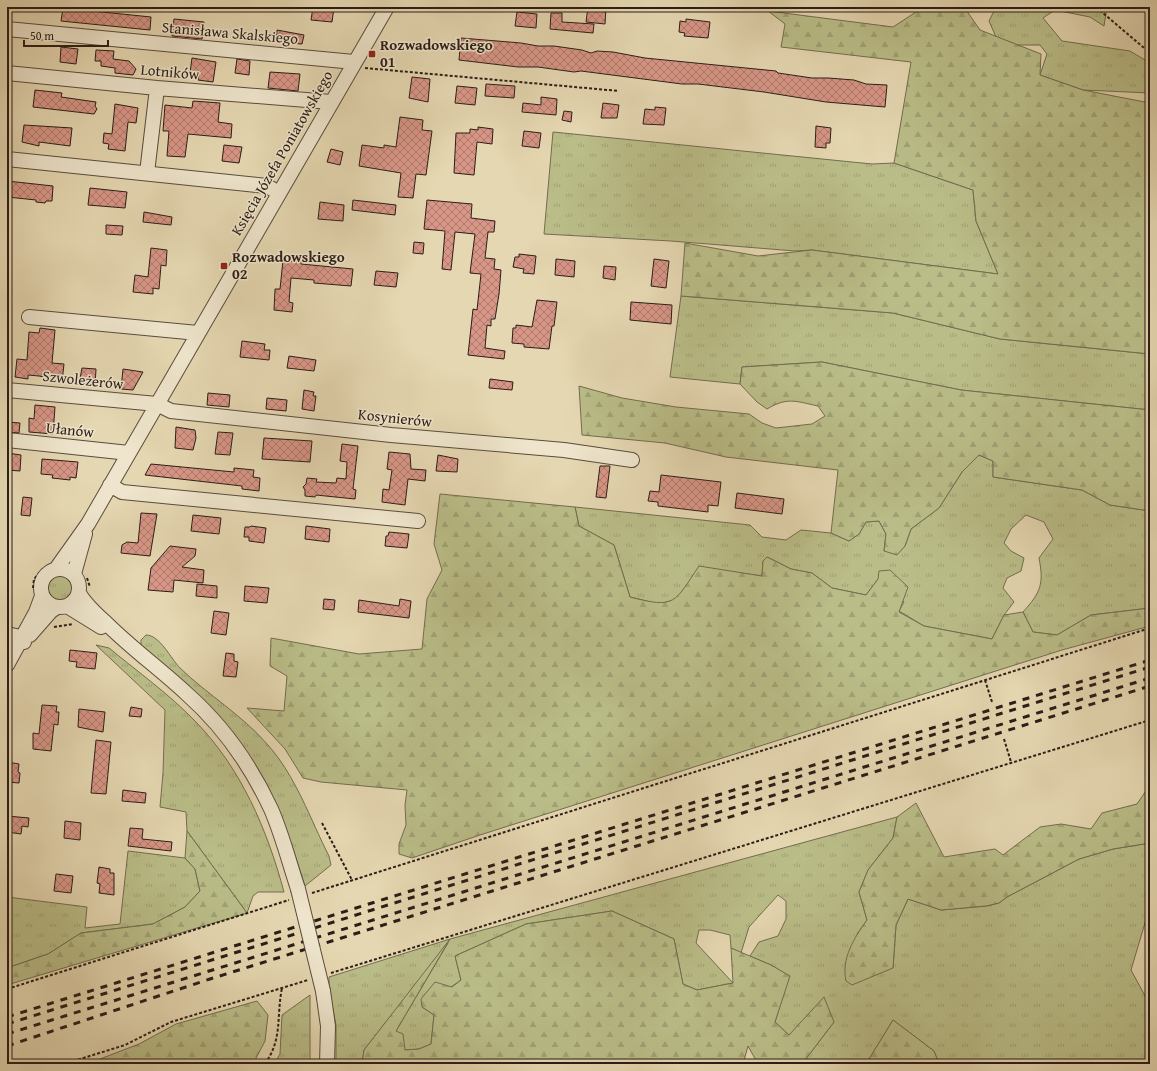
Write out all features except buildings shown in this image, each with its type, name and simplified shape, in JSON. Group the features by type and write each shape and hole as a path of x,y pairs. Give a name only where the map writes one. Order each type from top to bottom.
{"street":[{"name":"Księcia Józefa Poniatowskiego","path":"56,569 88,524 386,7"},
{"name":"Stanisława Skalskiego","path":"7,29 353,64"},
{"name":"Lotników","path":"7,73 158,88 331,102"},
{"path":"147,173 158,88"},
{"path":"7,158 267,186 279,192"},
{"path":"28,317 198,333"},
{"name":"Szwoleżerów","path":"7,390 157,404"},
{"name":"Kosynierów","path":"157,404 170,411 392,436 564,450 632,460"},
{"name":"Ułanów","path":"7,440 129,453"},
{"path":"110,485 122,492 418,521"},
{"name":"Księcia Józefa Poniatowskiego","path":"80,575 88,524"},
{"path":"10,660 17,638 36,612 42,596 41,586 44,577 56,569 65,570 80,575 79,583 85,590 90,608 128,645 182,689 207,713 245,763 271,809 299,894 323,991 328,1026 327,1064"},
{"path":"17,638 51,611 75,601 85,590"},
{"path":"42,596 48,604 62,607 128,645"}],"path":[{"path":"1096,7 1150,53"},
{"path":"353,64 619,91"},
{"path":"80,575 85,590"},
{"path":"53,628 79,621"},
{"path":"7,989 299,894 352,880 1150,628"},
{"path":"985,680 992,702"},
{"path":"328,974 1150,720"},
{"path":"1004,739 1011,762"},
{"path":"322,823 352,880"},
{"path":"69,1064 77,1060 125,1045 171,1022 313,979"},
{"path":"264,1064 272,1054 278,1036 278,1016 282,988"}],"green space":[{"path":"919,7 964,7 980,30 1041,54 1040,75 1083,90 1150,103 1150,354 1000,339 893,313 681,296 685,243 758,256 812,250 998,274 976,221 973,190 894,163 911,62 781,47 785,24 768,11 893,27 919,10"},
{"path":"996,7 1107,7 1104,26 1090,17 1055,10 1043,18 1062,41 1130,51 1150,63 1150,93 1083,90 1040,75 1047,54 1040,45 1016,45 996,37 989,21"},
{"path":"553,132 872,164 894,163 973,190 976,221 998,274 812,250 795,251 671,241 544,234"},
{"path":"681,296 893,313 1000,339 1150,354 1150,410 961,390 822,362 742,367 740,384 670,377"},
{"path":"822,362 961,390 1150,410 1150,511 1110,505 1082,490 993,477 993,461 979,455 962,472 939,508 911,529 905,546 897,555 884,551 886,534 879,521 866,522 859,534 849,541 831,533 838,470 726,457 665,443 582,435 579,386 622,398 676,407 749,414 762,423 776,428 812,424 825,416 818,406 786,401 767,409 757,402 740,384 742,367"},
{"path":"979,455 993,461 993,477 1082,490 1110,505 1150,511 1150,608 1091,615 1057,635 1033,632 1023,612 1034,599 1040,587 1041,575 1039,558 1053,539 1044,522 1026,515 1011,529 1004,543 1011,551 1024,558 1021,571 1007,578 1003,588 1014,602 1004,615 992,639 924,626 899,611 904,602 878,579 866,595 832,588 812,573 791,569 767,557 763,561 762,576 699,567 677,599 659,604 630,597 614,545 579,526 575,507 750,525 762,537 786,540 801,530 831,533 849,541 859,534 866,522 879,521 886,534 884,551 905,546 911,529 939,508 962,472"},
{"path":"440,494 575,507 579,526 614,545 630,597 645,601 665,602 672,600 684,588 699,566 762,576 763,561 767,557 791,569 812,573 832,588 866,595 878,579 879,571 890,570 908,587 899,612 924,626 992,639 1004,615 1023,612 1033,632 1057,635 1091,615 1150,608 1150,626 1062,650 412,858 399,854 399,844 406,825 405,805 407,790 321,782 303,778 285,749 247,708 284,711 287,676 270,666 271,638 359,654 422,649 427,599 442,570 434,544"},
{"path":"60,576 65,577 71,583 71,593 65,599 60,600 55,599 49,593 48,588 49,583 55,577"},
{"path":"146,635 151,636 161,643 180,668 247,724 267,744 286,770 309,813 329,856 331,865 305,886 292,846 274,800 141,645 141,640"},
{"path":"96,645 109,648 153,683 185,711 211,739 239,779 250,800 269,845 284,892 258,892 253,896 247,913 187,831 186,812 160,807 163,773 165,710"},
{"path":"1150,785 1150,843 1113,849 1079,859 1007,897 999,903 986,906 941,910 908,899 896,925 893,968 852,985 846,981 845,965 847,957 853,941 867,920 859,892 868,870 893,838 897,817 916,803 944,857 995,849 1003,855 1040,827 1061,824 1091,829 1102,813 1137,804"},
{"path":"897,817 893,838 868,870 859,892 867,920 857,934 893,968 896,925 908,899 941,910 986,906 999,903 1007,897 1079,859 1113,849 1150,843 1150,906 1131,970 1150,1005 1150,1064 939,1064 934,1051 893,1020 866,1064 802,1064 834,1022 789,1035 775,1022 789,976 771,965 750,956 759,942 778,936 786,919 786,901 778,895 749,927 741,953 731,948 730,935 710,930 699,930 696,943 733,983 697,990 683,984 674,939 612,911 526,924 455,956 461,980 422,1007 434,1015 431,1044 419,1049 405,1050 396,1031 448,943 364,1050 362,1064 336,1064 336,1025 329,989 329,977 450,939"},
{"path":"187,831 247,913 7,985 7,968 48,954 81,933 153,924 185,907 200,891 195,869 185,858"},
{"path":"128,851 185,858 195,869 200,891 185,907 153,924 81,933 48,954 7,968 7,897 87,907 85,928 120,924"},
{"path":"612,911 674,939 683,984 697,990 733,983 731,948 771,965 790,976 775,1022 789,1035 824,997 834,1022 802,1064 758,1064 748,1046 743,1064 362,1064 364,1050 450,939 396,1031 403,1034 405,1050 419,1049 431,1044 434,1015 422,1007 421,999 435,982 452,987 461,980 455,956 526,924"},
{"path":"310,995 310,1064 274,1064 280,1054 282,1015"},
{"path":"257,1001 268,1015 265,1041 253,1064 93,1064 100,1059 139,1044 176,1024"},
{"path":"893,1020 934,1051 939,1064 866,1064"}],"railway":[{"path":"7,1017 1150,660"},
{"path":"7,1024 1150,667"},
{"path":"7,1034 1150,678"},
{"path":"7,1046 210,979 1150,686"}],"place":[{"name":"Rozwadowskiego 01","path":"372,54"},
{"name":"Rozwadowskiego 02","path":"224,266"}]}
